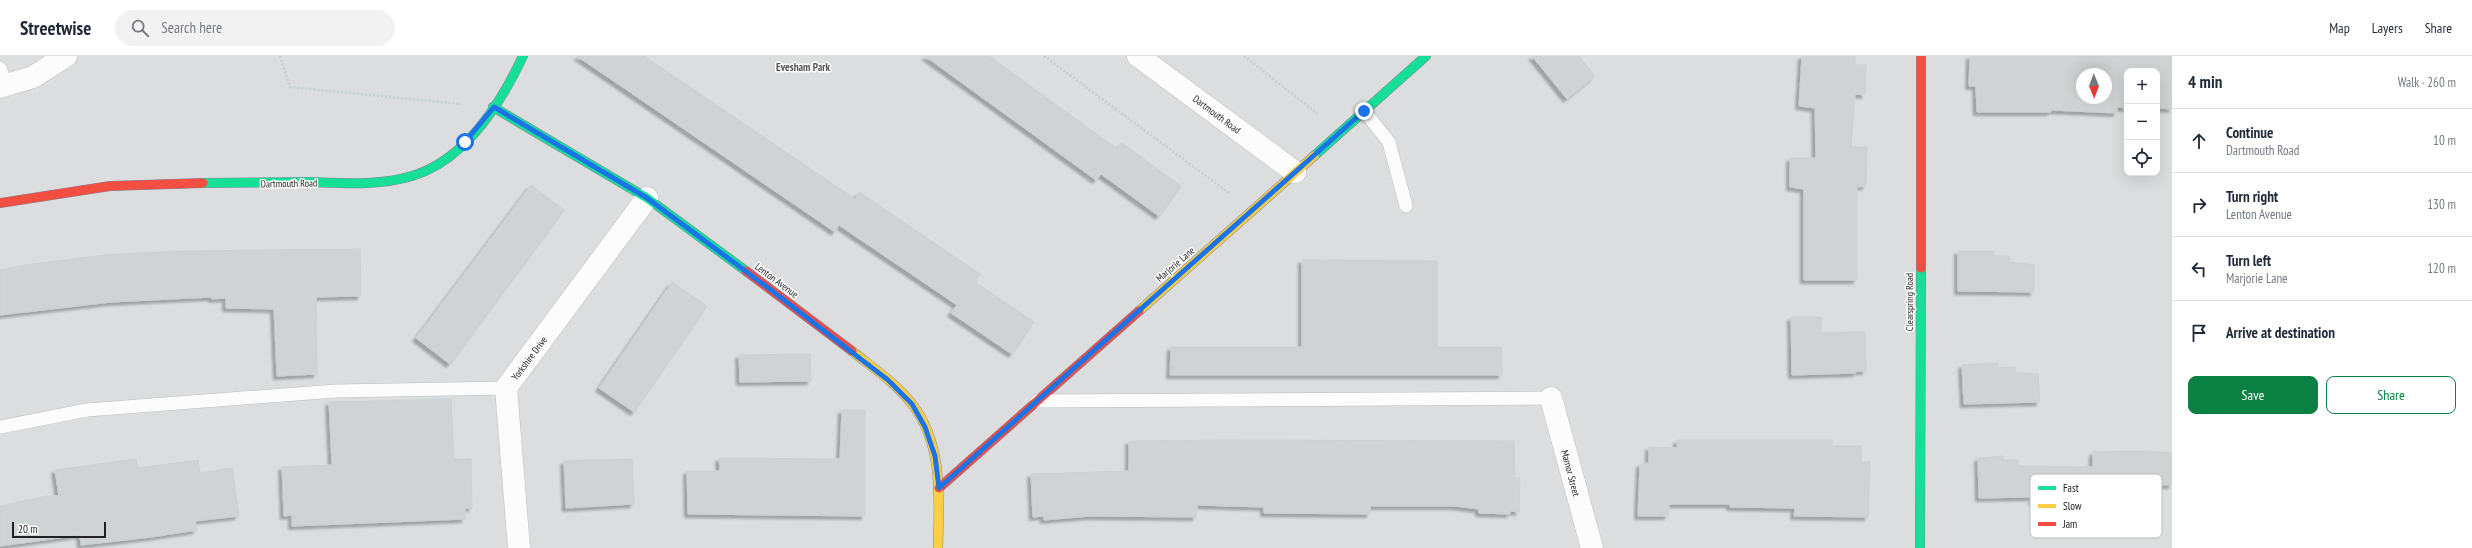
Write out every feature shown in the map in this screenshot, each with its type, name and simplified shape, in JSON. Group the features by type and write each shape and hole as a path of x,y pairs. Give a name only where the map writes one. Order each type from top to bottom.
{"street":[{"path":"2,81 33,77 66,56"},
{"name":"Dartmouth Road","path":"0,203 68,191 146,184 361,182 401,178 427,170 455,152 494,107 516,72 523,56"},
{"name":"Dartmouth Road","path":"1138,56 1295,172"},
{"name":"Marjorie Lane","path":"939,488 1426,56"},
{"name":"Clearspring Road","path":"1920,548 1921,56"},
{"name":"Lenton Avenue","path":"494,107 647,198 767,287 888,380 912,404 925,427 935,456 939,488 938,548"},
{"name":"Yorkshire Drive","path":"519,548 506,388 647,198"},
{"name":"Marnor Street","path":"1551,398 1592,548"}],"lane":[{"path":"1364,111 1389,142 1406,206"},
{"path":"0,427 87,410 336,391 506,388"},
{"path":"1037,401 1551,398"}],"path":[{"path":"280,56 290,87 494,107"},
{"path":"1044,56 1252,210"},
{"path":"1244,56 1340,132"}],"shaded area":[{"path":"0,56 2172,56 2172,548 0,548"}],"building":[{"path":"577,56 644,56 855,199 859,192 980,274 975,282 1034,322 1012,354 951,313 957,305 839,225 835,232"},
{"path":"925,56 989,56 1117,149 1122,143 1181,186 1159,216 1101,174 1096,180"},
{"path":"1532,56 1579,56 1595,76 1567,99"},
{"path":"1802,56 1855,56 1855,65 1866,65 1865,95 1855,94 1851,147 1867,147 1866,186 1857,187 1857,280 1804,280 1804,189 1790,187 1790,158 1816,158 1815,108 1799,106"},
{"path":"1970,56 2172,56 2172,109 2160,108 2160,68 2124,68 2124,108 2117,107 2117,113 2051,110 2051,112 1977,112 1976,86 1969,86"},
{"path":"531,185 564,210 450,364 416,338"},
{"path":"360,249 361,296 316,297 317,374 277,376 274,309 226,308 226,298 212,299 212,297 111,302 0,315 0,270 25,265 104,255 184,251"},
{"path":"1958,251 1994,251 1994,256 2009,256 2010,262 2034,265 2034,292 1958,291"},
{"path":"1302,260 1437,261 1437,347 1501,347 1502,375 1170,375 1171,347 1302,347"},
{"path":"672,282 707,306 634,412 599,388"},
{"path":"1791,317 1821,317 1821,333 1865,332 1866,371 1856,371 1856,373 1792,375"},
{"path":"810,354 811,381 740,382 739,355"},
{"path":"1998,363 1998,368 2015,367 2015,373 2038,374 2040,402 1964,404 1962,365"},
{"path":"451,399 454,459 471,459 472,508 465,508 465,519 292,526 292,515 284,516 282,467 332,465 329,402"},
{"path":"842,410 865,410 865,516 688,514 687,471 720,471 719,458 840,459"},
{"path":"1677,440 1832,440 1832,446 1861,446 1861,462 1870,462 1868,517 1794,516 1795,508 1730,507 1730,504 1669,504 1668,516 1638,516 1640,464 1649,463 1649,447 1677,448"},
{"path":"1129,441 1514,441 1515,478 1520,478 1519,512 1510,511 1510,514 1479,513 1479,509 1455,506 1370,506 1370,514 1264,513 1264,507 1197,505 1196,517 1090,516 1044,520 1044,516 1033,517 1031,474 1129,471"},
{"path":"2137,451 2172,453 2172,485 2162,485 2162,474 2030,474 2030,497 1979,498 1978,458 2003,456 2003,460 2018,460 2018,466 2093,467 2093,452"},
{"path":"136,459 138,468 198,460 200,473 232,468 239,516 195,521 197,530 151,537 81,545 80,535 0,546 0,506 47,496 59,496 55,470"},
{"path":"632,459 634,504 566,508 564,461"}],"traffic: fast":[{"path":"203,183 374,183 412,176 431,168 449,157 480,128 504,92 523,56"},
{"path":"1314,156 1426,56"},
{"path":"493,107 647,198 746,271"},
{"path":"1920,548 1921,268"}],"traffic: slow":[{"path":"1139,311 1314,156"},
{"path":"852,351 884,376 906,396 922,420 930,437 935,455 939,492 938,548"}],"traffic: jam":[{"path":"1921,56 1921,268"},
{"path":"0,203 110,186 203,183"},
{"path":"746,271 852,351"},
{"path":"939,488 1139,311"}],"district":[{"name":"Evesham Park","path":"803,67"}],"route":[{"path":"465,142 494,107 647,198 836,338 888,380 912,404 925,427 935,456 939,488 1364,111"}]}
